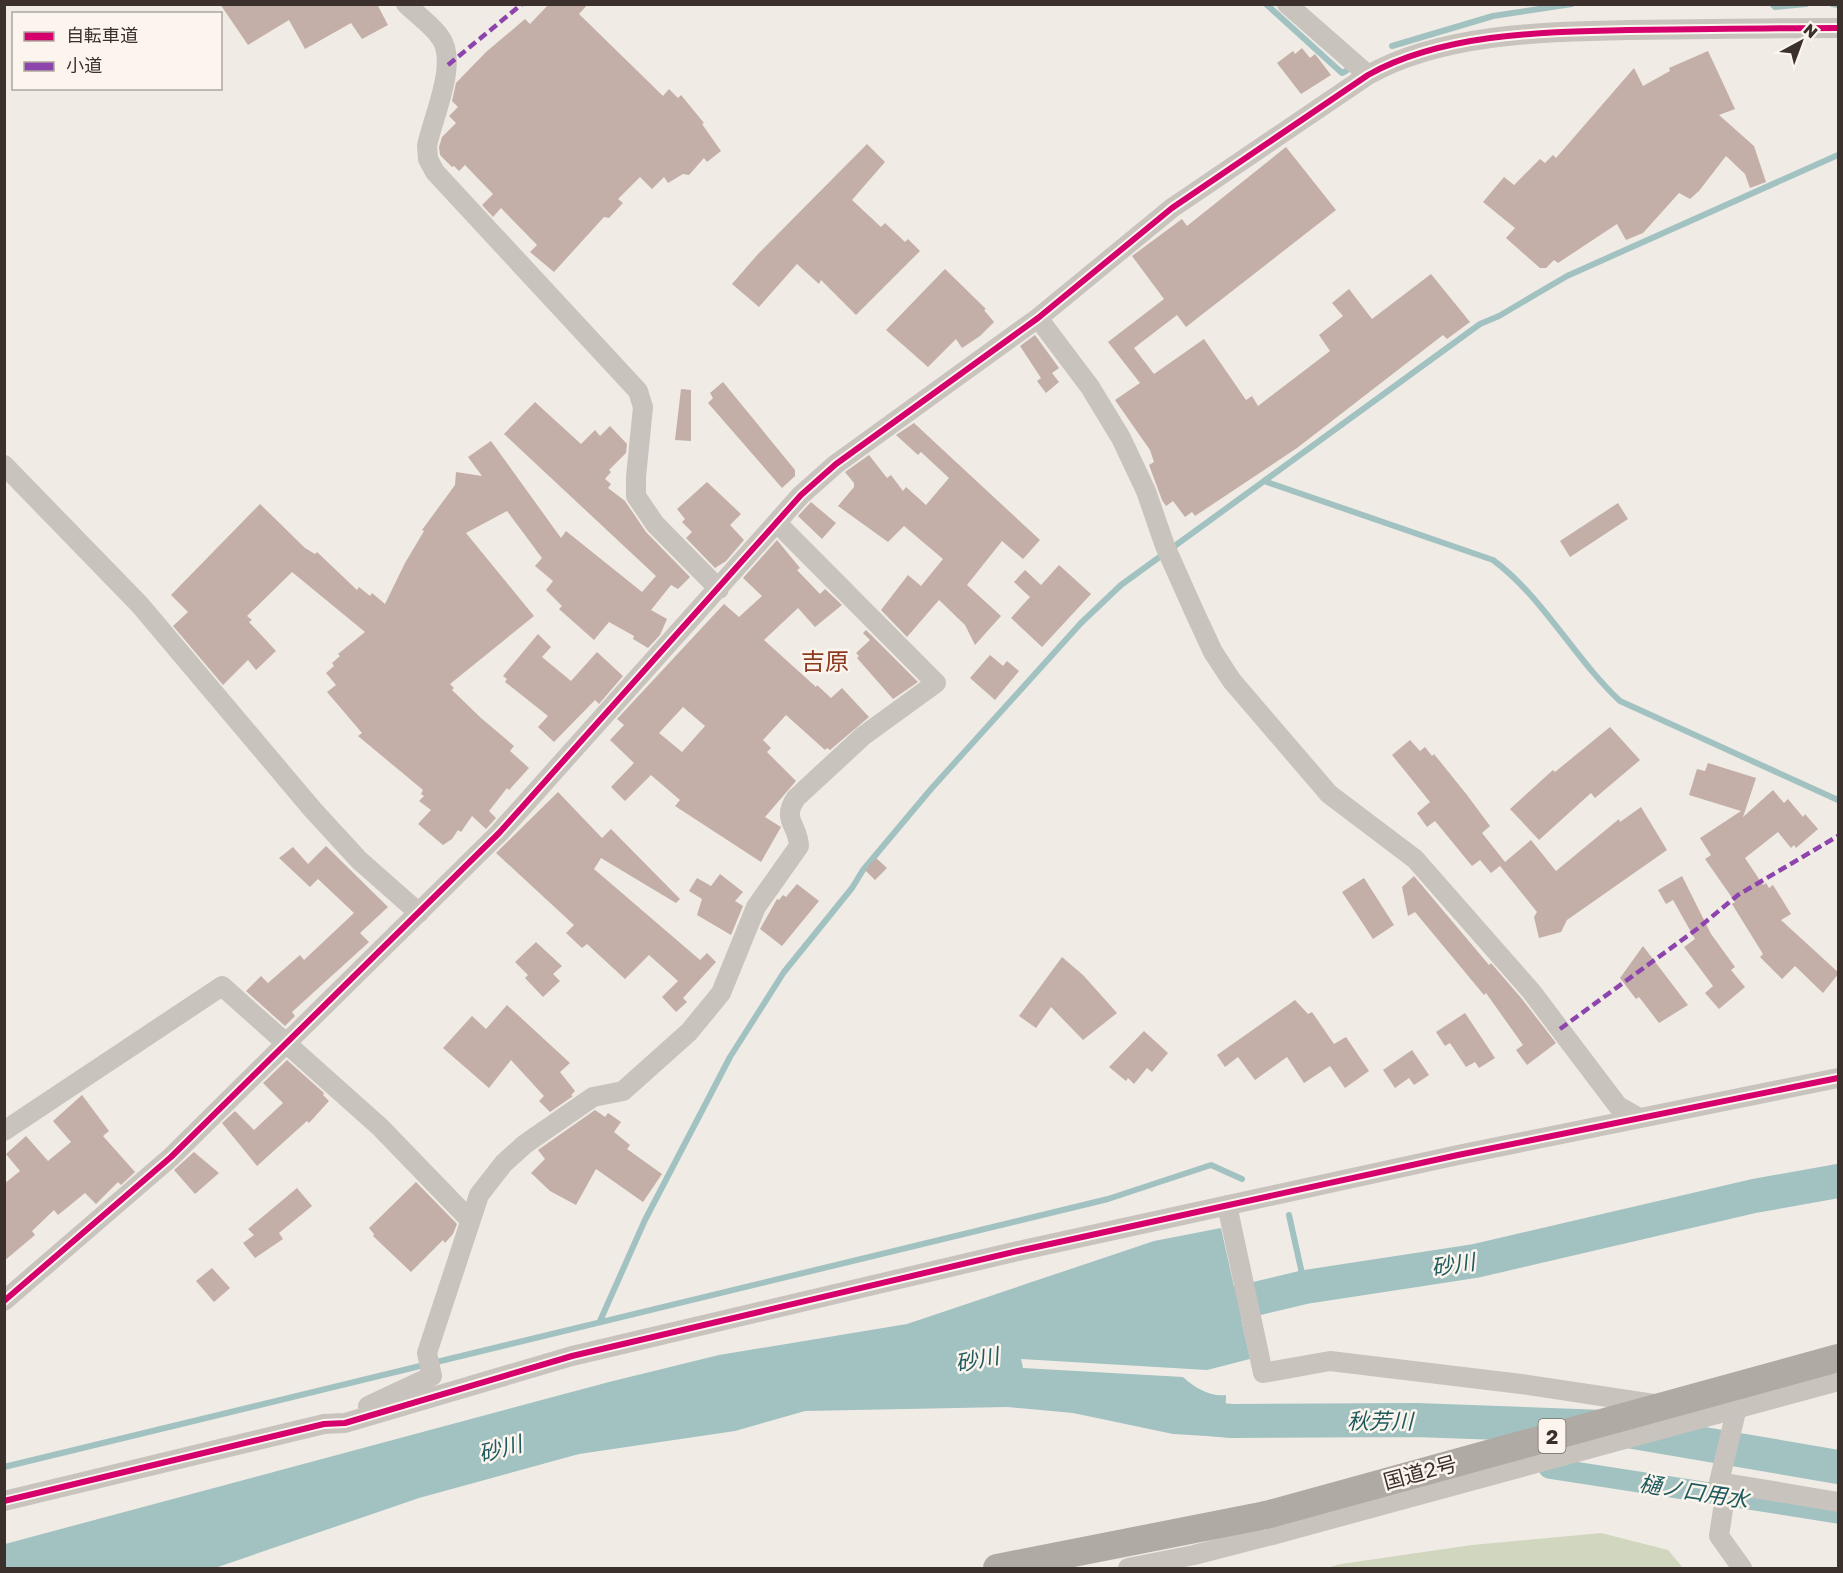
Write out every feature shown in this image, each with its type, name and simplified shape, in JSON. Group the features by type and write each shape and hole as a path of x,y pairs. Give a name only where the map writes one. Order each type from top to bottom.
{"highway":[{"name":"国道2号","path":"997,1569 1269,1525 1839,1358"}],"street":[{"path":"406,4 440,36 448,51 448,65 427,146 428,159 435,172 638,391 643,406 636,496 655,524 719,589"},
{"path":"1287,4 1368,75"},
{"path":"4,1301 171,1157 499,833 801,495 836,464 1038,318 1172,208 1368,75 1384,66 1417,55 1515,35 1839,28"},
{"path":"1038,318 1090,387 1121,438 1146,491 1167,550 1214,652 1248,702 1329,794 1415,859 1531,991 1618,1106 1639,1118"},
{"path":"4,465 140,605 351,852 419,913"},
{"path":"345,1422 357,1411 432,1376 429,1362 469,1219 479,1195 504,1163 525,1144 593,1096 623,1091 689,1032 721,993 765,890 799,846 799,835 789,818 789,808 796,798 863,736 936,683 777,523"},
{"path":"4,1131 222,986 380,1127 469,1219"},
{"path":"4,1501 324,1424 345,1422 572,1356 1018,1251 1639,1118 1839,1078"},
{"path":"1227,1205 1263,1373 1330,1361 1521,1384 1734,1418 1839,1390"},
{"path":"1128,1569 1195,1562 1269,1525 1839,1381"},
{"path":"1734,1418 1719,1536 1742,1569"},
{"path":"1724,1489 1839,1502"}],"green space":[{"path":"1601,1533 1668,1550 1683,1568 1326,1568 1472,1545"}],"water":[{"path":"1221,1228 1250,1359 1207,1370 1021,1359 1023,1368 1183,1377 1203,1391 1214,1395 1226,1395 1225,1437 1173,1434 1073,1413 1007,1407 805,1411 735,1431 579,1454 419,1498 215,1568 5,1568 5,1544 609,1382 719,1355 907,1324 1154,1241"}],"building":[{"path":"220,4 377,4 388,25 362,39 351,23 305,49 289,20 248,45"},
{"path":"549,4 588,4 579,14 663,96 669,89 678,98 681,95 704,123 702,124 721,151 707,162 704,158 689,175 683,174 668,183 664,177 652,189 640,177 618,199 623,203 609,218 604,217 554,272 530,252 537,245 501,208 493,217 482,205 493,194 465,165 459,171 454,166 452,167 440,155 439,147 442,137 456,123 449,116 458,107 452,101 456,83 486,52 525,19 530,24"},
{"path":"1302,48 1310,58 1315,54 1331,75 1301,94 1277,63 1293,51 1295,54"},
{"path":"1708,51 1735,109 1719,115 1754,146 1766,182 1750,188 1745,174 1726,156 1699,191 1690,199 1679,193 1643,233 1626,240 1617,224 1558,263 1554,260 1546,268 1540,268 1506,238 1515,228 1483,202 1504,177 1514,185 1540,159 1545,163 1553,155 1556,158 1634,68 1643,86 1670,71 1669,68"},
{"path":"867,144 885,162 852,200 881,227 885,223 905,242 908,239 920,251 856,315 821,280 819,284 797,264 759,307 732,284 758,254"},
{"path":"1286,147 1336,210 1186,327 1177,315 1134,348 1154,374 1204,339 1246,400 1252,396 1258,406 1330,351 1319,335 1343,316 1332,303 1349,289 1372,319 1431,274 1470,322 1447,339 1443,335 1297,448 1195,516 1192,512 1185,517 1173,501 1166,506 1162,500 1149,465 1154,462 1150,450 1115,400 1140,383 1108,342 1164,299 1132,256 1182,219 1187,226"},
{"path":"945,269 986,309 984,310 994,322 980,336 962,348 956,339 928,367 886,330"},
{"path":"1035,335 1059,368 1052,373 1059,382 1046,393 1037,381 1041,378 1020,346"},
{"path":"723,382 795,470 795,476 782,488 708,403 713,398 710,393"},
{"path":"681,389 691,390 691,441 675,440"},
{"path":"535,402 581,444 595,430 600,436 610,426 627,444 626,453 609,470 611,472 605,479 611,484 608,488 625,501 646,532 690,577 678,589 671,585 651,610 667,619 660,635 648,648 633,639 634,636 609,622 594,640 559,609 562,606 546,590 553,581 535,566 542,558 507,511 466,533 534,616 450,684 454,688 452,690 514,746 510,751 529,768 509,790 507,788 489,811 496,818 486,829 472,816 461,832 458,830 452,839 443,845 418,824 431,810 419,801 424,796 421,794 423,790 358,736 362,733 327,692 336,685 326,673 334,666 332,663 340,656 338,654 365,632 292,572 247,616 252,620 249,622 276,651 256,670 248,660 223,685 173,626 188,612 171,595 260,504 305,548 315,554 317,552 357,590 359,587 370,596 372,593 385,604 424,531 422,530 455,485 456,472 482,476 468,457 491,441 561,538 566,531 642,592 656,576 504,434"},
{"path":"914,423 1040,540 1023,559 1002,541 967,585 1001,616 975,645 965,625 939,600 907,637 881,610 908,575 921,586 943,559 904,526 888,542 838,506 854,487 854,483 845,472 869,455 887,478 891,475 903,491 906,487 926,505 949,478 921,452 918,455 896,435"},
{"path":"707,482 741,514 730,525 744,540 726,561 715,568 686,538 692,532 682,522 685,519 677,509"},
{"path":"811,502 836,523 822,539 798,516"},
{"path":"1618,503 1628,519 1570,557 1560,541"},
{"path":"777,540 800,568 797,570 820,594 825,589 842,605 815,627 798,608 764,640 831,698 842,688 869,717 830,750 827,748 825,750 786,715 763,740 771,748 767,752 796,781 765,817 781,827 761,862 675,806 680,800 651,775 625,801 611,787 634,763 610,740 624,725 617,719 724,604 739,617 762,596 743,578","holes":["683,707 705,726 682,752 659,733"]},
{"path":"1059,565 1091,594 1042,647 1011,618 1030,597 1014,582 1025,570 1041,585"},
{"path":"866,630 918,682 893,699 857,658 859,656 856,653 870,640 863,633"},
{"path":"538,634 551,647 542,657 571,681 597,652 623,676 599,704 595,700 554,742 538,727 548,716 505,682 507,679 503,676"},
{"path":"990,655 1003,666 1007,661 1019,671 995,700 970,678"},
{"path":"1610,727 1640,760 1595,798 1591,793 1539,840 1510,809 1553,770 1555,772"},
{"path":"1410,740 1420,751 1425,747 1432,756 1434,754 1467,795 1490,826 1482,833 1505,862 1531,840 1556,871 1619,819 1620,822 1641,807 1667,850 1567,920 1561,932 1539,938 1534,917 1537,912 1500,866 1491,873 1480,860 1472,866 1435,821 1427,827 1417,813 1430,802 1392,755"},
{"path":"1708,763 1756,778 1743,817 1773,790 1784,803 1788,799 1803,817 1805,814 1818,829 1796,848 1794,845 1791,848 1778,832 1745,858 1763,885 1766,883 1769,888 1773,885 1791,914 1781,920 1839,973 1823,993 1795,966 1782,979 1760,957 1763,954 1732,904 1735,902 1705,859 1711,855 1700,838 1741,811 1689,795 1697,769 1705,771"},
{"path":"558,792 602,838 611,829 680,899 676,903 601,858 594,869 700,960 707,953 716,962 683,998 687,1002 676,1012 662,997 678,981 649,955 625,979 587,944 582,948 566,933 574,925 496,853"},
{"path":"326,846 388,907 360,933 369,942 292,1012 295,1016 285,1026 246,991 261,976 268,983 300,955 304,960 354,913 318,879 310,887 279,858 293,847 308,864"},
{"path":"876,858 887,868 875,880 865,870"},
{"path":"720,874 743,892 735,901 743,906 731,935 697,915 702,899 689,891 697,878 711,886"},
{"path":"1414,876 1489,965 1491,963 1522,999 1556,1043 1527,1065 1516,1050 1523,1045 1486,993 1484,995 1415,912 1408,916 1402,887"},
{"path":"1682,876 1711,934 1735,967 1731,970 1745,987 1719,1009 1705,993 1713,986 1684,947 1695,939 1673,900 1666,904 1658,890"},
{"path":"1364,878 1394,925 1373,939 1342,892"},
{"path":"797,884 819,901 782,946 760,929 777,899 779,900 783,895 786,897"},
{"path":"536,942 562,966 553,974 560,981 543,997 525,978 528,975 515,962"},
{"path":"1643,946 1688,1005 1659,1023 1639,997 1636,999 1620,978"},
{"path":"1062,957 1083,975 1117,1013 1083,1040 1051,1007 1036,1028 1019,1016"},
{"path":"1295,1000 1308,1014 1312,1012 1334,1044 1346,1037 1369,1071 1345,1088 1330,1066 1304,1083 1287,1057 1255,1080 1238,1057 1225,1067 1217,1055"},
{"path":"507,1005 570,1063 560,1072 575,1091 571,1095 573,1096 550,1112 539,1101 544,1096 511,1060 489,1088 443,1048 472,1016 486,1029"},
{"path":"1465,1013 1495,1058 1479,1068 1475,1062 1466,1067 1450,1043 1445,1046 1436,1032"},
{"path":"1144,1031 1168,1053 1152,1072 1147,1068 1134,1084 1128,1078 1126,1081 1109,1067"},
{"path":"1412,1050 1429,1075 1414,1085 1409,1078 1395,1088 1383,1070"},
{"path":"287,1060 324,1093 323,1095 329,1101 309,1123 307,1121 257,1166 222,1123 235,1111 254,1130 283,1103 263,1083"},
{"path":"82,1095 109,1131 103,1136 135,1172 121,1185 118,1182 96,1204 85,1193 58,1215 54,1210 32,1231 35,1235 4,1261 4,1184 20,1171 6,1154 26,1136 48,1161 71,1142 53,1121"},
{"path":"595,1110 605,1117 608,1113 621,1122 614,1132 630,1145 627,1149 662,1174 643,1202 596,1169 576,1205 550,1191 531,1173 545,1159 538,1150"},
{"path":"194,1152 219,1173 195,1194 174,1170"},
{"path":"416,1182 457,1224 453,1234 445,1243 443,1240 411,1272 373,1236 369,1228"},
{"path":"297,1188 312,1206 279,1233 283,1239 255,1258 243,1243 254,1235 248,1229"},
{"path":"212,1268 230,1288 214,1302 196,1281"}],"waterway":[{"path":"1266,4 1342,73 1346,71"},
{"path":"1392,46 1493,16 1572,4"},
{"path":"1772,4 1775,7 1806,4"},
{"path":"1832,4 1838,5"},
{"path":"600,1321 645,1220 730,1057 784,972 852,888 863,870 931,789 1081,623 1121,585 1480,324 1499,316 1567,276 1838,155"},
{"path":"1264,481 1493,560 1527,592 1603,684 1620,701 1838,800"},
{"path":"4,1467 1108,1199 1211,1165 1242,1179"},
{"name":"砂川","path":"1213,1309 1305,1287 1475,1261 1754,1196 1838,1181"},
{"path":"1289,1215 1305,1287"},
{"name":"秋芳川","path":"1179,1416 1231,1421 1416,1420 1604,1427 1838,1467"},
{"name":"樋ノ口用水","path":"1549,1468 1838,1513"}],"marked path":[{"path":"448,65 522,4"},
{"path":"1560,1029 1697,929 1738,895 1838,836"}],"cycle path":[{"path":"4,1301 171,1157 499,833 801,495 836,464 1038,318 1172,208 1368,75 1397,61 1428,51 1495,38 1562,32 1838,28"},
{"path":"4,1501 324,1424 345,1423 572,1356 1018,1251 1458,1155 1838,1078"}],"district":[{"name":"吉原","path":"825,660"}]}
